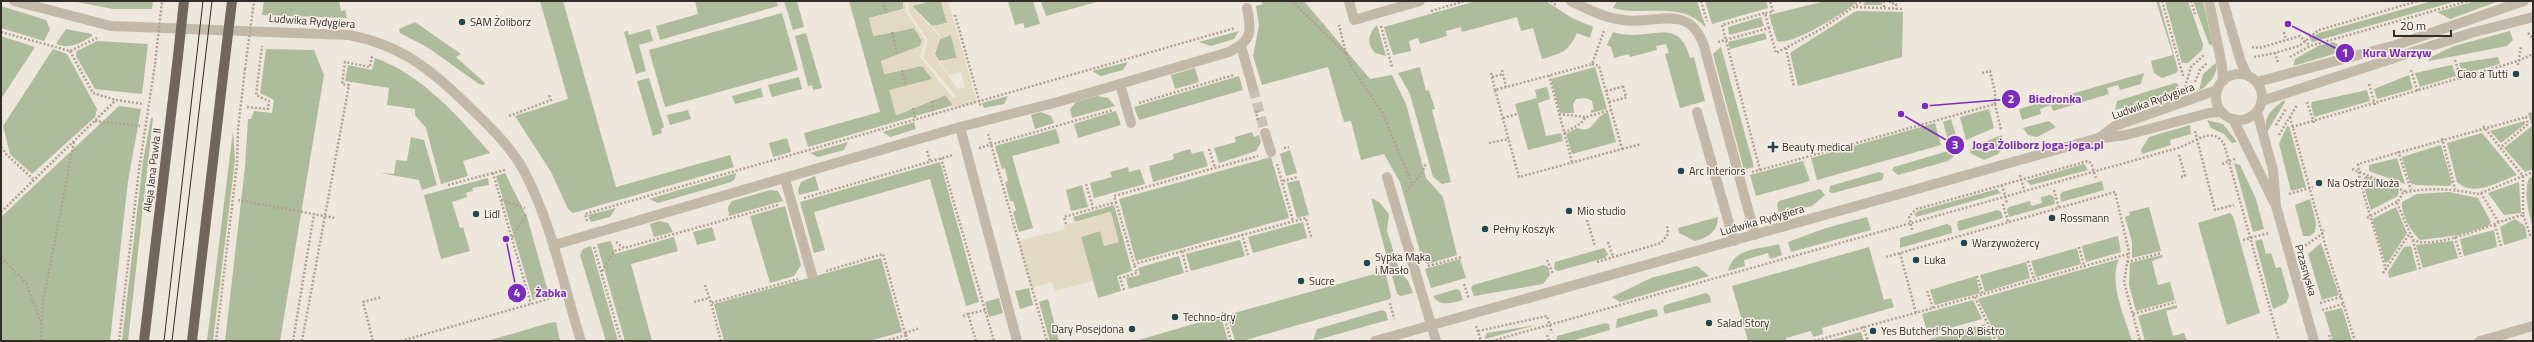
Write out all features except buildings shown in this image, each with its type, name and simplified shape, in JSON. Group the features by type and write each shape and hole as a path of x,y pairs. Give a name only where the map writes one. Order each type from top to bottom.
{"main road":[{"name":"Aleja Jana Pawła II","path":"144,341 184,1"},
{"path":"192,341 232,1"}],"street":[{"name":"Ludwika Rydygiera","path":"14,1 111,26 349,34 370,39 416,59 434,74 503,143 523,170 540,207 554,245 581,341"},
{"path":"1350,1 1354,20 1420,1"},
{"path":"1571,1 1596,13 1622,20 1674,18 1684,20 1697,29 1704,46 1755,235"},
{"path":"2209,1 2222,66 2223,81"},
{"path":"2223,1 2241,62 2247,75"},
{"path":"2257,82 2396,45 2524,1"},
{"path":"554,245 960,127 1120,84 1229,52 1242,46 1249,36 1251,24 1247,8"},
{"path":"2262,101 2471,33 2533,17"},
{"path":"1242,46 1253,88"},
{"path":"2239,74 2247,75 2257,82 2261,88 2262,101 2256,112 2241,120 2233,119 2222,112 2218,105 2217,90 2223,81 2239,74"},
{"path":"1120,84 1131,123"},
{"name":"Ludwika Rydygiera","path":"2099,138 2114,126 2217,90"},
{"path":"1696,112 1734,241"},
{"name":"Ludwika Rydygiera","path":"1375,341 2099,138 2126,136 2191,117 2222,112"},
{"name":"Przasnyska","path":"2256,112 2273,170 2276,206"},
{"name":"Przasnyska","path":"2233,119 2276,206 2314,341"},
{"path":"960,127 1017,341"},
{"path":"1265,133 1271,152"},
{"path":"1387,177 1436,341"},
{"path":"785,178 812,275"},
{"path":"2480,341 2533,326"}],"path":[{"path":"119,341 139,170 155,64 162,1"},
{"path":"216,341 237,164 238,129 254,1"},
{"path":"883,1 887,14"},
{"path":"1292,1 1346,54"},
{"path":"1760,170 1722,25 1773,12 1770,1"},
{"path":"1765,14 1776,53 1856,7 1862,1"},
{"path":"1884,1 1884,8"},
{"path":"1890,1 1890,3 1896,4 1896,9"},
{"path":"2162,1 2183,76"},
{"path":"2250,55 2257,57 2299,46 2319,30 2418,1"},
{"path":"2288,60 2291,56 2310,46 2468,1"},
{"path":"1856,7 1903,9"},
{"path":"1376,14 1392,67"},
{"path":"955,15 1046,341"},
{"path":"621,341 585,214 1251,24"},
{"path":"1339,24 1346,54 1352,68 1382,112 1412,184"},
{"path":"1704,46 1769,28"},
{"path":"1,32 70,51 93,93 116,100 144,104"},
{"path":"892,32 897,54"},
{"path":"2284,32 2286,40"},
{"path":"2249,45 2256,48 2300,36 2310,46"},
{"path":"1592,64 1600,42"},
{"path":"246,107 268,109 269,101 256,95 263,45"},
{"path":"2518,66 2521,46"},
{"path":"1786,48 1794,87"},
{"path":"365,52 378,56"},
{"path":"2187,100 2185,84 2189,71 2198,58 2209,52"},
{"path":"2275,53 2279,65"},
{"path":"302,341 327,216 350,85 342,84 346,62 370,67 373,54"},
{"path":"2292,127 2460,79 2518,61 2533,54"},
{"path":"2455,60 2460,79"},
{"path":"2194,87 2200,70 2211,61"},
{"path":"1495,90 1592,64 1599,66 1622,148"},
{"path":"902,70 906,86"},
{"path":"1502,70 1506,87"},
{"path":"2411,70 2417,92"},
{"path":"601,272 614,252 624,248 1249,71"},
{"path":"1982,73 1990,71 2001,130"},
{"path":"2478,73 2480,77"},
{"path":"1503,74 1491,75 1519,177 1641,144"},
{"path":"1549,75 1572,162"},
{"path":"2369,84 2374,104"},
{"path":"1606,91 1624,86 1627,97 1609,102"},
{"path":"509,116 551,100 549,95"},
{"path":"2306,99 2313,122"},
{"path":"1,212 33,179 74,142 116,100"},
{"path":"932,101 933,114"},
{"path":"2278,139 2299,101"},
{"path":"1747,174 1886,133 1995,104"},
{"path":"2272,131 2288,106"},
{"path":"913,108 914,119"},
{"path":"1559,114 1586,117 1612,110"},
{"path":"1258,118 1256,112 1260,111"},
{"path":"1503,118 1517,114"},
{"path":"2290,116 2322,234 2355,341"},
{"path":"2386,270 2368,218 2357,170 2358,164 2526,116 2528,124 2500,148"},
{"path":"1564,133 1580,124 1586,117"},
{"path":"2191,117 2215,210 2234,205"},
{"path":"95,121 140,126"},
{"path":"2484,127 2523,176 2523,215 2531,237"},
{"path":"1492,341 1550,326 2005,195 2178,148 2207,135 2217,136 2224,144 2279,341"},
{"path":"1489,143 1509,139"},
{"path":"2442,139 2455,189"},
{"path":"41,341 43,302 74,142"},
{"path":"1,147 7,155 33,179"},
{"path":"1209,149 1215,168"},
{"path":"1124,290 1120,278 1137,273 1114,196 1274,152 1293,221"},
{"path":"2398,152 2411,190"},
{"path":"2179,155 2186,176 2180,177"},
{"path":"2222,164 2242,156"},
{"path":"941,158 994,340 989,341"},
{"path":"1912,230 1909,216 1917,209 2088,161 2091,163 2096,178"},
{"path":"1396,207 1426,163"},
{"path":"501,164 508,175"},
{"path":"2352,169 2407,192"},
{"path":"448,185 505,170"},
{"path":"2368,218 2398,201 2403,193 2411,190 2455,189 2481,193 2533,172"},
{"path":"493,173 531,304"},
{"path":"1283,181 1298,177"},
{"path":"1086,184 1093,208"},
{"path":"2002,185 2007,203"},
{"path":"2288,194 2313,186"},
{"path":"2054,190 2059,208"},
{"path":"1886,257 2115,192 2128,254 2124,282 2140,341"},
{"path":"2481,193 2499,223"},
{"path":"238,200 335,218"},
{"path":"501,200 526,208"},
{"path":"2398,201 2397,203 2413,240 2420,269"},
{"path":"1066,224 1064,217 1116,202"},
{"path":"523,203 529,219"},
{"path":"2003,204 2008,222"},
{"path":"512,237 527,212"},
{"path":"293,341 314,214"},
{"path":"2413,240 2422,242 2456,237 2523,215"},
{"path":"1134,264 1306,218 1311,237"},
{"path":"1587,220 1595,246"},
{"path":"1590,264 1661,243 1668,234 1666,225"},
{"path":"2495,225 2501,246"},
{"path":"2302,248 2322,234 2324,230"},
{"path":"2243,240 2269,233"},
{"path":"2382,273 2386,270 2410,233"},
{"path":"1242,234 1248,255"},
{"path":"2456,237 2461,257"},
{"path":"611,238 624,248"},
{"path":"1608,242 1613,257"},
{"path":"2079,247 2084,266"},
{"path":"1912,249 1914,254"},
{"path":"1182,251 1187,272"},
{"path":"1900,253 1916,313"},
{"path":"2126,262 2162,253"},
{"path":"1813,341 2128,254"},
{"path":"1,257 26,283 42,326"},
{"path":"1414,270 1462,257"},
{"path":"1547,260 1552,275 1560,272"},
{"path":"2028,262 2034,280"},
{"path":"1977,276 1983,295"},
{"path":"1464,284 1469,299"},
{"path":"705,285 711,303"},
{"path":"550,290 554,303"},
{"path":"1927,290 1933,308"},
{"path":"374,341 363,302 382,297"},
{"path":"1975,297 1996,341"},
{"path":"401,341 552,298"},
{"path":"694,302 709,298"},
{"path":"2320,303 2341,298"},
{"path":"2133,314 2176,302"},
{"path":"1390,304 1394,319"},
{"path":"2322,310 2343,304"},
{"path":"964,316 985,310"},
{"path":"1223,312 1232,341"},
{"path":"968,314 976,341"},
{"path":"1478,331 1547,316 1552,333"},
{"path":"1476,325 1481,341"},
{"path":"1863,326 1868,341"},
{"path":"907,341 905,332 920,328"},
{"path":"2351,331 2355,330"},
{"path":"885,341 906,335"},
{"path":"1547,335 1549,341"}],"green space":[{"path":"72,1 153,1 152,9 113,9"},
{"path":"264,1 339,1 341,11 345,10 347,18 262,15"},
{"path":"540,1 563,1 616,187 730,155 734,167 573,213 568,209 551,172 515,116 568,99"},
{"path":"695,1 777,1 778,6 660,40 656,26 698,14"},
{"path":"784,1 797,1 804,27 793,30"},
{"path":"849,1 903,1 903,9 869,18 874,36 914,28 922,41 920,46 881,61 885,74 922,66 933,79 897,115 946,95 954,105 808,147 804,133 880,112"},
{"path":"931,1 941,1 947,23 932,26 912,6"},
{"path":"1008,1 1033,1 1040,24 1025,28 1023,23 1015,25"},
{"path":"1100,1 1046,16 1041,2"},
{"path":"1260,1 1304,1 1370,79 1392,75 1406,104 1426,178 1443,197 1457,255 1428,264 1423,262 1400,182 1384,154 1361,160 1351,121 1344,122 1328,67 1262,85 1253,56 1259,26 1256,6 1263,4"},
{"path":"1476,1 1546,1 1572,18 1593,27 1590,38 1577,33 1571,44 1564,51 1542,59 1533,28 1521,31 1517,17 1462,32 1461,27 1446,31 1447,36 1420,44 1418,38 1409,41 1411,51 1393,55 1384,27"},
{"path":"1617,1 1697,1 1706,28 1696,19 1686,14 1613,8"},
{"path":"1705,1 1766,1 1768,8 1712,24"},
{"path":"1825,1 1858,1 1819,27 1794,38 1784,41 1777,41 1769,15"},
{"path":"1866,1 1882,1 1882,5 1863,5"},
{"path":"2156,1 2159,1 2178,70 2176,73 2162,78 2154,73 2151,61 2173,55"},
{"path":"2165,1 2188,1 2203,44 2202,50 2188,63 2182,63"},
{"path":"2193,1 2203,1 2213,46 2209,44"},
{"path":"2432,1 2457,1 2312,42 2310,39 2319,33"},
{"path":"2475,1 2499,1 2450,19 2437,12"},
{"path":"1,6 46,20 50,29 44,41 1,28"},
{"path":"1856,11 1903,12 1902,57 1798,86 1790,53"},
{"path":"782,13 798,70 665,107 649,50"},
{"path":"1761,17 1764,26 1729,35 1728,27"},
{"path":"415,22 461,54 456,57 485,83 484,85 479,84 427,47 400,33 399,29"},
{"path":"1377,25 1386,56 1375,53 1370,46 1370,35"},
{"path":"66,29 92,34 92,36 71,46 56,44"},
{"path":"650,29 653,41 639,45 646,71 636,74 624,32 628,31 629,35"},
{"path":"1239,31 1234,39 1211,46 1199,42"},
{"path":"2510,31 2513,40 2507,46 2429,61 2429,58 2454,46"},
{"path":"1613,32 1626,35 1670,33 1678,37 1685,44 1690,58 1694,57 1705,101 1680,108 1665,54 1669,53 1666,44 1656,46 1657,50 1630,57 1629,54 1614,58 1611,47 1607,45"},
{"path":"806,33 822,88 813,90 812,85 808,86 795,36"},
{"path":"1765,33 1767,39 1730,49 1728,42"},
{"path":"951,35 957,58 939,61 935,54 940,39"},
{"path":"1,36 35,47 1,99"},
{"path":"97,41 148,44 142,94 95,89 76,56 77,51"},
{"path":"2333,42 2347,50 2293,66 2295,59 2318,46"},
{"path":"1721,47 1754,167 1744,170 1713,54"},
{"path":"53,49 67,54 97,109 95,117 32,174 10,154 3,126"},
{"path":"266,49 314,50 324,75 280,341 225,341 245,167 248,119 251,119 254,111 272,113 274,100 260,93"},
{"path":"2498,57 2500,64 2463,74 2459,63"},
{"path":"375,58 392,65 408,75 438,98 452,111 490,153 463,161 468,176 441,184 426,128 415,115 415,109 387,105 389,88 345,81 348,65 372,70"},
{"path":"1128,62 1123,70 1101,76 1092,71"},
{"path":"2216,63 2216,71 2214,75 2206,86 2199,91 2203,74"},
{"path":"2452,65 2456,76 2420,87 2415,73"},
{"path":"1420,67 1426,91 1429,90 1435,109 1432,110 1451,182 1442,184 1433,177 1410,94 1398,73"},
{"path":"1595,67 1607,109 1591,113 1591,110 1594,110 1592,101 1586,98 1576,99 1573,104 1574,113 1560,113 1551,79"},
{"path":"1195,68 1199,82 1175,89 1171,75"},
{"path":"2144,73 2141,84 2120,90 2118,85 2107,88 2109,94 2053,111 2051,105 2040,109 2041,114 2022,120 2019,109"},
{"path":"2409,75 2413,89 2377,99 2374,89"},
{"path":"1239,76 1243,90 1139,120 1134,107"},
{"path":"799,77 802,89 772,97 768,85"},
{"path":"649,78 664,127 661,129 662,133 653,136 637,81"},
{"path":"2175,83 2178,84 2181,93 2115,110 2117,101"},
{"path":"1547,87 1550,99 1538,103 1546,136 1561,133 1563,141 1528,150 1515,104 1537,98 1535,90"},
{"path":"761,88 763,97 735,104 732,96"},
{"path":"2367,90 2370,101 2314,117 2311,105 2312,102"},
{"path":"1008,96 1004,104 984,108 982,103"},
{"path":"1097,96 1108,98 1115,106 1072,118 1070,109 1076,102"},
{"path":"2284,100 2285,102 2267,132 2267,117 2272,110"},
{"path":"119,106 141,109 128,181 110,341 1,341 1,217"},
{"path":"1989,109 1994,128 1966,140 1960,117"},
{"path":"688,110 691,119 670,125 667,115"},
{"path":"1116,111 1121,125 1078,138 1074,124"},
{"path":"1041,112 1051,116 1054,123 1035,129 1031,115"},
{"path":"1608,112 1616,142 1572,154 1566,134 1577,128 1583,130 1587,129 1603,114"},
{"path":"2533,112 2533,169 2525,172 2504,148 2532,126 2528,113"},
{"path":"151,118 153,118 128,341 122,341 143,161"},
{"path":"1951,119 1958,142 1949,144 1943,122"},
{"path":"2207,120 2223,124 2237,142 2232,143 2224,134 2211,128"},
{"path":"2049,121 2056,127 2037,137 2028,135 2023,128"},
{"path":"2525,121 2525,124 2501,143 2490,131"},
{"path":"914,122 916,129 890,137 883,132"},
{"path":"1935,123 1941,145 1817,180 1811,158"},
{"path":"2190,125 2191,134 2170,140 2171,145 2142,154 2141,150 2149,137"},
{"path":"2287,126 2289,126 2306,187 2291,191 2279,144"},
{"path":"1056,129 1060,143 1012,156 1033,228 1019,232 1013,212 1016,210 1013,201 1010,201 1005,182 1008,181 1005,168 1002,169 995,146"},
{"path":"233,131 235,160 213,341 207,341"},
{"path":"1252,132 1254,137 1259,135 1261,142 1256,151 1219,163 1214,148 1236,142 1235,137"},
{"path":"2482,133 2517,175 2487,187 2464,187 2457,182 2447,143"},
{"path":"2002,135 2004,146 1998,154 1984,160 1970,153 1971,147"},
{"path":"411,137 424,140 437,185 422,190 419,180 380,173 394,174 396,160 407,161"},
{"path":"787,138 791,152 773,157 769,143"},
{"path":"848,142 844,150 818,157 810,153"},
{"path":"2441,145 2452,183 2450,186 2416,185 2410,183 2402,157"},
{"path":"1190,149 1192,154 1203,151 1208,166 1153,182 1149,166 1174,159 1173,154"},
{"path":"1290,150 1297,173 1286,176 1280,154"},
{"path":"1948,151 1953,153 1954,156 1948,161 1898,175 1892,170 1894,167"},
{"path":"1271,157 1289,218 1136,261 1119,199"},
{"path":"2397,158 2405,184 2369,171 2369,165"},
{"path":"1803,161 1810,181 1756,196 1750,175"},
{"path":"940,162 979,302 966,306 930,179 814,212 825,250 814,253 800,202"},
{"path":"2234,163 2240,165 2256,199 2264,229 2253,232"},
{"path":"2084,164 2088,170 2031,185 2026,181"},
{"path":"1128,167 1129,172 1140,169 1145,184 1094,198 1090,183 1112,177 1110,172"},
{"path":"1879,172 1884,174 1882,180 1833,193 1829,192 1830,186"},
{"path":"505,173 527,217 549,295 533,300 496,176"},
{"path":"736,173 735,179 731,182 658,203 649,199"},
{"path":"815,176 819,190 799,195 798,190 801,182"},
{"path":"2366,176 2399,189 2398,196 2371,210 2362,180"},
{"path":"2533,176 2533,228 2527,203 2527,184 2529,178"},
{"path":"488,178 489,185 472,188 473,191 466,193 467,197 452,202 460,228 463,227 470,251 441,259 424,195"},
{"path":"1299,180 1309,215 1297,218 1287,183"},
{"path":"2102,181 2104,190 2061,202 2060,195 2062,192"},
{"path":"2519,182 2521,213 2504,215 2488,193"},
{"path":"1082,185 1088,207 1071,211 1066,190"},
{"path":"1820,189 1825,195 1812,206 1779,213 1777,204 1779,201"},
{"path":"1997,189 2001,193 1916,217 1915,214 1918,211"},
{"path":"770,190 778,191 783,201 729,216 728,207 732,201"},
{"path":"2449,192 2478,198 2491,222 2488,226 2459,235 2420,240 2407,222 2403,212 2402,202 2417,194"},
{"path":"2050,195 2054,197 2055,204 2009,217 2007,210 2009,207 2030,201 2031,206 2042,203 2041,197"},
{"path":"1371,198 1379,202 1389,214 1387,231 1400,272 1408,281 1413,293 1401,296 1397,294"},
{"path":"2310,199 2316,223 2315,232 2310,236 2303,236 2295,205"},
{"path":"1114,205 1132,271 1117,276 1121,291 1098,298 1081,237 1100,231 1110,212 1075,222 1073,217"},
{"path":"785,206 801,265 794,276 770,283 750,216"},
{"path":"2149,207 2161,251 2132,258 2132,242 2125,217 2130,215 2129,212"},
{"path":"2396,207 2407,233 2388,262 2385,262 2372,219"},
{"path":"616,208 610,217 591,222 588,215"},
{"path":"1998,210 2001,212 2003,218 1959,231 1957,225 1958,221"},
{"path":"2230,213 2233,216 2260,313 2227,325 2198,223"},
{"path":"1718,217 1714,231 1704,238 1695,241 1679,233 1678,228"},
{"path":"1867,217 1871,230 1791,252 1788,242 1826,228"},
{"path":"2515,219 2525,226 2527,238 2504,245 2500,227"},
{"path":"659,221 668,223 673,232 654,237 650,224"},
{"path":"1303,222 1307,238 1253,253 1248,237"},
{"path":"1947,224 1951,226 1952,233 1900,248 1900,238"},
{"path":"712,227 716,240 697,245 693,232"},
{"path":"2494,230 2497,247 2464,256 2460,239"},
{"path":"2118,236 2121,252 2086,262 2082,246"},
{"path":"674,237 678,251 631,264 652,341 625,341 597,244 611,241 615,254"},
{"path":"2262,239 2266,254 2271,253 2276,268 2281,267 2289,296 2286,303 2273,309 2255,241"},
{"path":"1240,240 1245,256 1191,271 1186,254"},
{"path":"2453,241 2458,258 2423,268 2416,245"},
{"path":"2321,243 2339,295 2322,300 2308,254"},
{"path":"1779,244 1782,255 1770,259 1768,253 1744,260 1745,266 1728,271 1731,263 1742,253"},
{"path":"591,246 618,341 606,341 580,255 583,249"},
{"path":"2411,246 2417,270 2389,278 2388,272 2404,247"},
{"path":"1869,247 1884,300 1891,298 1894,307 1822,328 1823,334 1813,337 1811,331 1786,338 1786,341 1748,341 1732,286"},
{"path":"1604,248 1608,254 1605,258 1558,271 1554,269 1555,262"},
{"path":"2077,248 2081,264 2036,277 2031,261"},
{"path":"2162,255 2163,257 2152,261 2158,285 2170,282 2175,300 2136,311 2129,285 2130,263"},
{"path":"1179,256 1184,273 1129,289 1126,278 1140,275 1138,268"},
{"path":"881,258 902,332 869,341 724,341 714,304"},
{"path":"1460,259 1466,278 1431,288 1425,269"},
{"path":"2119,259 2116,268 2116,289 2132,341 1999,341 1978,299"},
{"path":"2026,262 2030,278 1985,292 1980,275"},
{"path":"1544,265 1548,267 1550,275 1543,284 1474,296 1471,288 1473,285"},
{"path":"1697,266 1709,276 1620,302 1612,297 1651,278"},
{"path":"1385,271 1391,296 1390,299 1242,341 1235,341 1227,315"},
{"path":"1976,276 1980,293 1935,305 1930,290"},
{"path":"1029,288 1033,305 1020,309 1015,291"},
{"path":"1457,289 1460,291 1463,300 1442,303 1433,296"},
{"path":"1706,293 1710,296 1711,302 1665,314 1663,308 1665,305"},
{"path":"999,298 1003,313 989,317 985,302"},
{"path":"1048,299 1059,341 1050,341 1039,302"},
{"path":"1973,300 1982,319 1928,334 1922,314"},
{"path":"2177,305 2177,308 2166,311 2173,336 2184,333 2187,341 2145,341 2138,316"},
{"path":"2342,308 2352,341 2333,341 2324,312"},
{"path":"1653,309 1657,310 1658,316 1616,328 1617,319"},
{"path":"1382,310 1386,312 1388,320 1313,341 1317,329"},
{"path":"1221,316 1228,341 1135,341"},
{"path":"556,322 560,341 487,341 549,323"},
{"path":"1605,323 1609,324 1610,330 1571,341 1556,341 1557,336"},
{"path":"1985,324 1993,341 1930,341 1930,339"},
{"path":"1536,325 1485,339 1487,333"},
{"path":"1861,332 1864,341 1828,341"}],"shaded area":[{"path":"903,1 905,1 906,12 925,40 920,57 953,98 956,96 923,57 928,40 908,11 908,1 931,1 912,6 909,4 940,37 934,55 962,96 958,89 965,87 961,72 949,75 939,61 957,58 951,35 940,39 941,36 932,26 947,23 941,1 948,1 977,102 955,108 945,95 896,115 889,90 932,79 922,66 884,74 881,61 920,46 922,41 914,28 873,36 869,18 903,9"},
{"path":"1111,212 1119,242 1104,246 1100,231 1081,237 1093,281 1055,291 1052,282 1032,288 1018,241 1065,229 1064,225"}],"tunnel":[{"path":"1253,88 1265,133"}],"tram line":[{"path":"164,341 203,1"},
{"path":"172,341 212,1"}],"place":[{"name":"SAM Żoliborz","path":"462,22"},
{"name":"Kura Warzyw","path":"2288,24"},
{"name":"Ciao a Tutti","path":"2516,74"},
{"name":"Biedronka","path":"1925,106"},
{"name":"Joga Żoliborz joga-joga.pl","path":"1901,114"},
{"name":"Beauty medical","path":"1773,147"},
{"name":"Arc Interiors","path":"1681,171"},
{"name":"Na Ostrzu Noża","path":"2319,183"},
{"name":"Mio studio","path":"1569,211"},
{"name":"Lidl","path":"476,214"},
{"name":"Rossmann","path":"2052,218"},
{"name":"Pełny Koszyk","path":"1485,229"},
{"name":"Żabka","path":"506,239"},
{"name":"Warzywożercy","path":"1964,243"},
{"name":"Luka","path":"1916,260"},
{"name":"Sypka Mąka i Masło","path":"1367,263"},
{"name":"Sucre","path":"1301,281"},
{"name":"Techno-dry","path":"1175,317"},
{"name":"Salad Story","path":"1709,323"},
{"name":"Dary Posejdona","path":"1132,329"},
{"name":"Yes Butcher! Shop & Bistro","path":"1873,331"}]}
